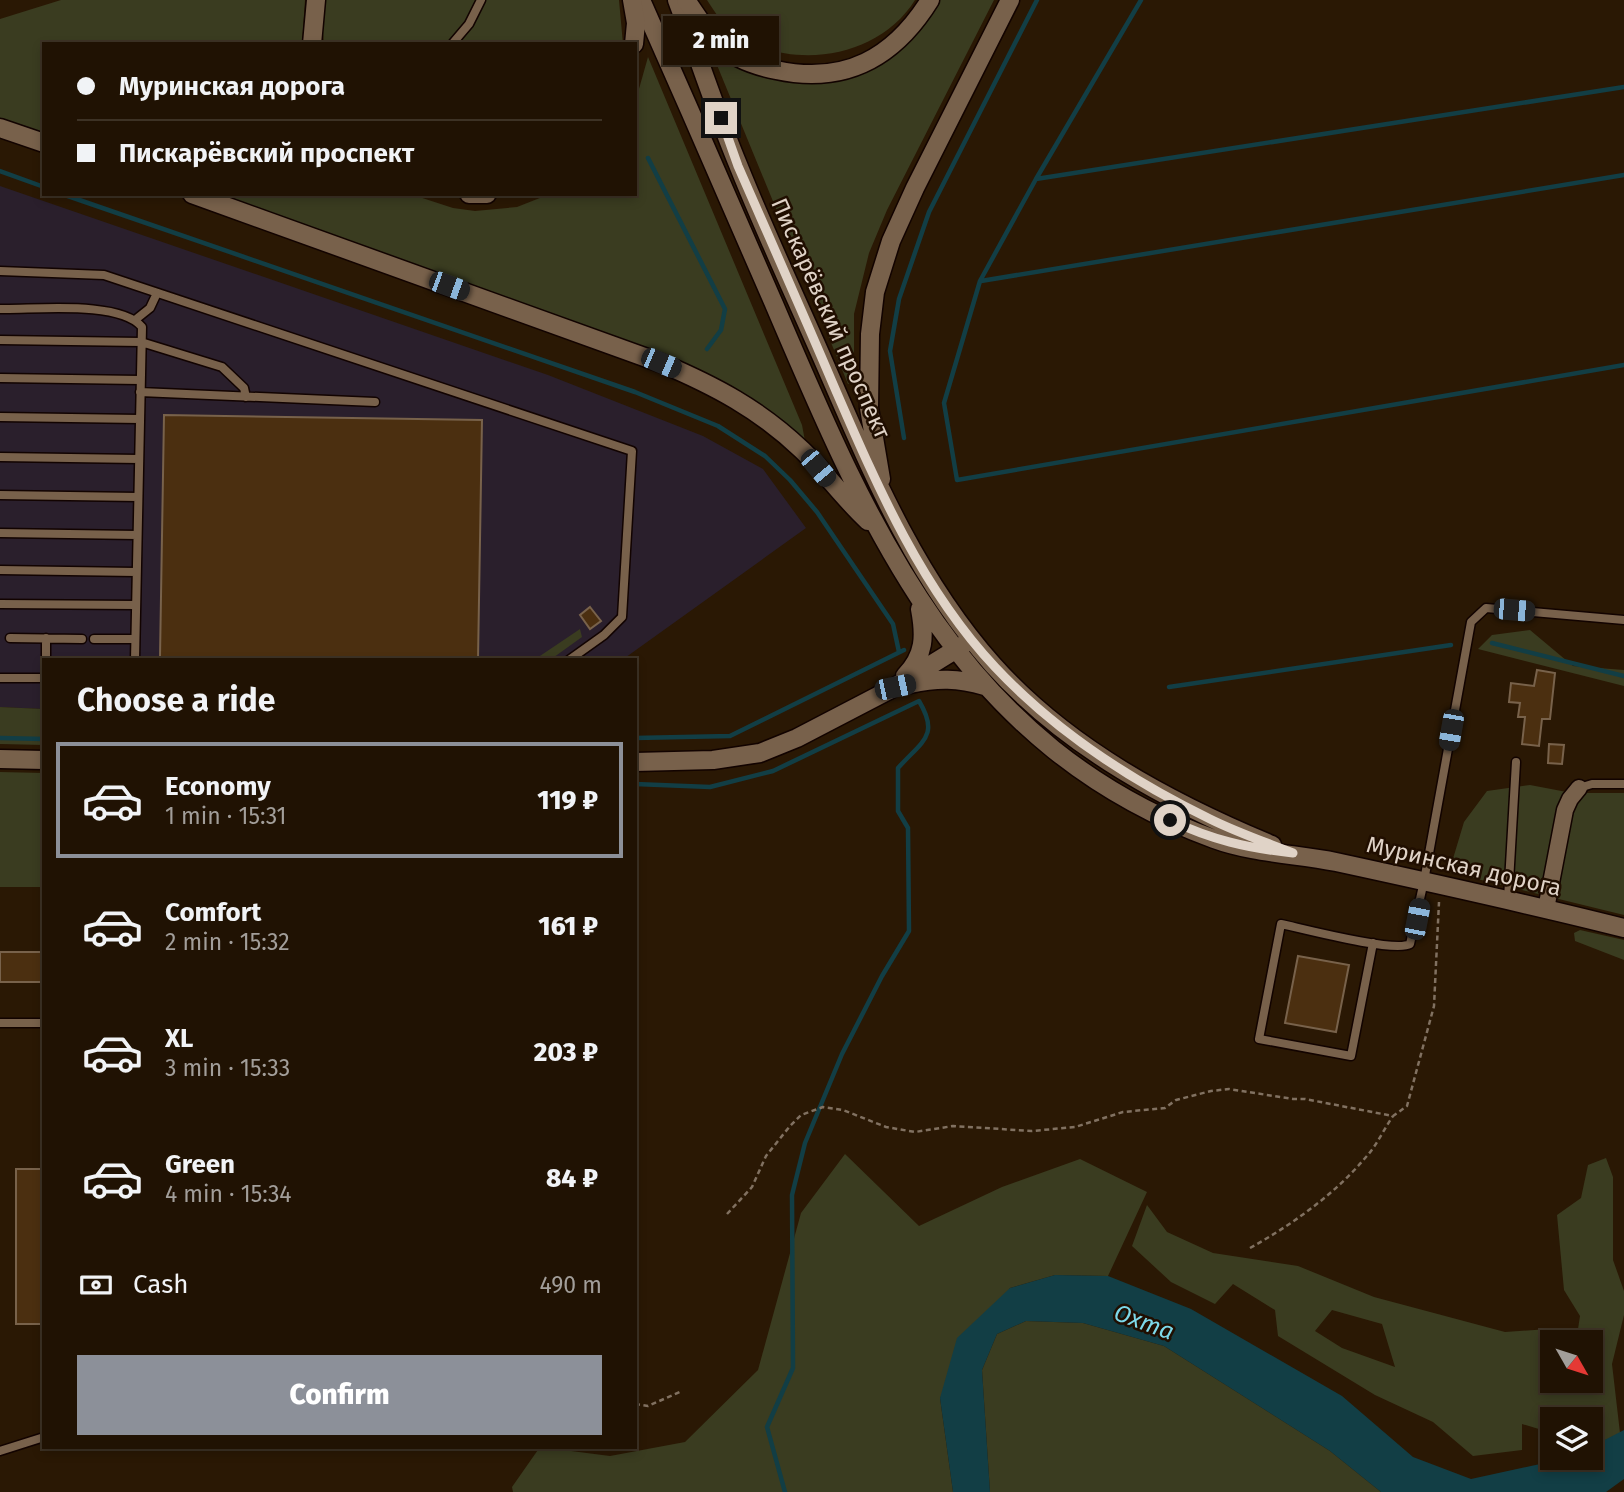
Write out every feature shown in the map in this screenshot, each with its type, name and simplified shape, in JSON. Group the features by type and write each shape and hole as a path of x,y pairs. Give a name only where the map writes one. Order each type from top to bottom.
{"street":[{"path":"312,42 316,0"},
{"path":"632,0 636,23 634,42"},
{"name":"Пискарёвский проспект","path":"641,0 838,453 918,598 955,651"},
{"name":"Пискарёвский проспект","path":"677,0 738,166 882,496 922,567 972,639"},
{"path":"686,0 719,44 735,55 758,66 818,74 853,69 883,53 914,26 930,0"},
{"path":"882,496 869,408 870,334 874,292 891,241 910,198 1010,0"},
{"path":"0,128 42,142"},
{"path":"198,196 661,363 718,387 762,416 803,451 846,501 880,532"},
{"path":"895,687 914,667 922,652 925,632 918,598"},
{"path":"637,762 713,760 760,753 796,738 895,687 972,639"},
{"name":"Муринская дорога","path":"972,639 1020,692 1090,748 1132,776 1210,819 1293,853"},
{"name":"Муринская дорога","path":"955,651 1007,709 1061,754 1119,793 1216,840 1244,848 1293,853 1432,883 1624,929"},
{"path":"895,687 936,678 960,679 985,686"},
{"path":"0,759 42,760"},
{"path":"1546,909 1565,810 1579,788"}],"lane":[{"path":"454,42 469,24 481,0"},
{"path":"0,271 104,275 632,451 622,617 604,635 572,658"},
{"path":"135,320 150,308 157,293"},
{"path":"0,309 101,310 135,320 142,327 135,658"},
{"path":"0,340 141,342 222,367 244,388 246,397"},
{"path":"0,378 140,380"},
{"path":"140,393 375,402"},
{"path":"0,417 139,419"},
{"path":"0,457 139,459"},
{"path":"0,495 138,497"},
{"path":"0,533 137,535"},
{"path":"0,570 136,572"},
{"path":"0,604 136,605"},
{"path":"1373,943 1351,1056 1259,1039 1281,924 1404,948 1410,944 1432,883 1471,622 1477,614 1486,608 1624,620"},
{"path":"10,638 82,639"},
{"path":"46,639 46,658"},
{"path":"94,639 135,639"},
{"path":"0,678 42,678"},
{"path":"1507,900 1516,762"},
{"path":"1579,788 1592,784 1624,784"},
{"path":"0,1023 42,1023"},
{"path":"0,1451 42,1438"}],"path":[{"path":"1250,1248 1276,1233 1334,1191 1367,1156 1393,1116 1406,1106 1434,1006 1432,883"},
{"path":"727,1214 752,1187 766,1156 790,1126 801,1115 823,1107 843,1110 886,1127 915,1132 953,1126 1048,1130 1075,1127 1123,1112 1165,1108 1176,1100 1229,1089 1305,1099 1393,1116"},
{"path":"637,1404 648,1406 682,1391"}],"shaded area":[{"path":"0,186 548,375 703,436 763,469 806,528 625,658 42,658 42,709 0,707"}],"green space":[{"path":"61,0 305,0 302,42 42,42 42,132 0,118 0,19"},
{"path":"326,0 619,0 623,42 324,42 322,23"},
{"path":"707,0 915,0 900,19 881,34 860,45 813,55 765,49 737,36 718,17"},
{"path":"939,0 994,0 887,210 869,253 854,314 854,382 848,384 710,48 713,44 782,75 890,57 922,29"},
{"path":"648,57 802,425 805,441 732,387 655,354 220,196 416,196 453,208 475,211 517,207 545,196 637,196 637,96"},
{"path":"580,629 582,637 553,658 537,658"},
{"path":"1530,630 1573,666 1624,670 1624,686 1478,649 1492,635"},
{"path":"0,707 42,709 42,745 0,744"},
{"path":"0,772 42,773 42,887 0,887"},
{"path":"1530,785 1572,793 1624,793 1624,915 1449,872 1464,822 1487,791"},
{"path":"1580,930 1624,940 1624,960 1575,941 1574,933"},
{"path":"845,1154 919,1226 1002,1187 1080,1159 1147,1192 1108,1276 1055,1275 1010,1288 940,1398 953,1492 513,1492 512,1487 539,1449 610,1456 685,1442 758,1370 801,1213"},
{"path":"1606,1158 1613,1177 1613,1260 1624,1291 1624,1315 1612,1364 1620,1433 1603,1441 1603,1407 1540,1407 1540,1429 1522,1424 1522,1450 1473,1456 1433,1422 1375,1395 1278,1336 1275,1310 1233,1284 1215,1304 1171,1282 1132,1246 1147,1205 1167,1232 1213,1253 1298,1266 1374,1297 1505,1332 1562,1328 1540,1330 1540,1393 1603,1393 1603,1330 1578,1330 1580,1316 1564,1290 1557,1215 1581,1198 1588,1165","holes":["1332,1310 1382,1324 1395,1367 1342,1348 1315,1331"]},
{"path":"1026,1321 1083,1323 1164,1346 1330,1451 1381,1492 990,1492 982,1370 997,1334"}],"water":[{"name":"Охта","path":"1055,1275 1108,1276 1191,1309 1342,1396 1413,1457 1471,1479 1540,1464 1540,1470 1603,1470 1603,1441 1624,1430 1624,1479 1606,1492 1381,1492 1330,1451 1164,1346 1083,1323 1026,1321 997,1334 982,1370 990,1492 953,1492 940,1398 957,1338 1010,1288"}],"building":[{"path":"164,415 482,420 478,658 160,657"},
{"path":"590,607 601,621 590,629 580,615"},
{"path":"1537,670 1555,673 1550,719 1542,719 1539,746 1522,744 1525,717 1518,717 1520,703 1509,702 1511,683 1534,686"},
{"path":"1549,744 1564,745 1562,764 1548,763"},
{"path":"0,952 42,952 42,982 0,982"},
{"path":"1298,956 1349,965 1336,1032 1285,1023"},
{"path":"16,1169 42,1169 42,1324 16,1324"}],"waterway":[{"path":"904,438 890,351 899,299 929,212 1037,0"},
{"path":"1141,0 1036,179 980,281 944,403 957,480 1624,365"},
{"path":"1036,179 1624,87"},
{"path":"648,158 725,309 721,330 707,349"},
{"path":"0,171 42,186"},
{"path":"981,281 1624,175"},
{"path":"68,196 635,392 718,426 765,456 817,512 893,624 899,652"},
{"path":"1492,643 1624,676"},
{"path":"1169,687 1451,645"},
{"path":"637,738 730,736 904,650"},
{"path":"637,784 710,787 773,771 919,701 928,722 928,730 921,744 898,768 898,811 908,828 909,931 882,976 842,1054 805,1143 792,1195 793,1368 767,1427 785,1492"},
{"path":"0,738 42,739"}],"route":[{"path":"721,118 738,166 882,496 922,567 993,666 1045,714 1132,776 1210,819 1293,853 1244,848 1216,840 1170,820"}]}
